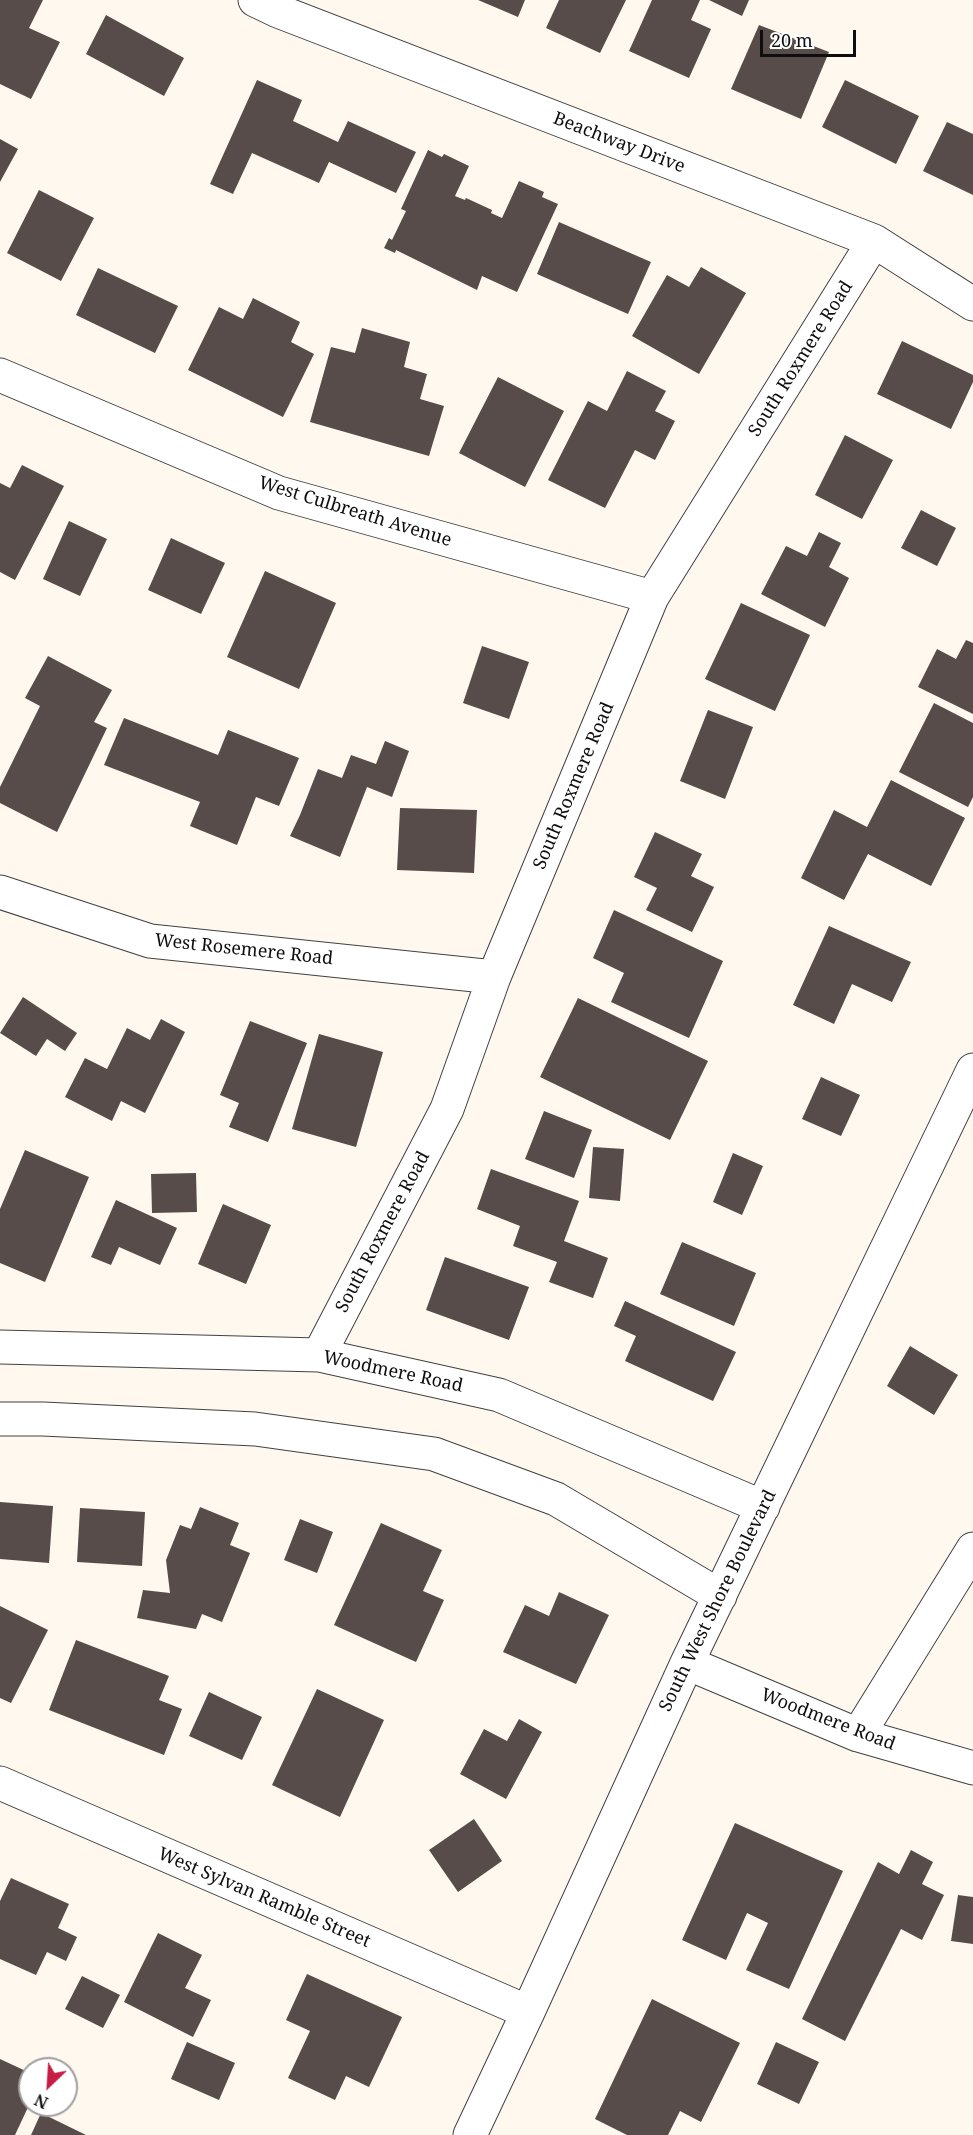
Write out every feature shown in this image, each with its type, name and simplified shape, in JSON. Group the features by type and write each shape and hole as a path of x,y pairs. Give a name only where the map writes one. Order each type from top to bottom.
{"street":[{"name":"Beachway Drive","path":"255,0 278,11 874,242 973,304"},
{"name":"South Roxmere Road","path":"319,1355 447,1109 494,977 652,597 874,242"},
{"name":"West Culbreath Avenue","path":"0,375 279,493 652,597"},
{"name":"West Rosemere Road","path":"0,892 150,941 494,977"},
{"name":"South West Shore Boulevard","path":"470,2135 687,1663 973,1070"},
{"name":"Woodmere Road","path":"0,1347 319,1355 499,1395 763,1507"},
{"path":"0,1419 255,1429 434,1454 556,1499 720,1596"},
{"path":"858,1735 973,1549"},
{"name":"Woodmere Road","path":"687,1663 858,1735 973,1768"},
{"name":"West Sylvan Ramble Street","path":"0,1783 528,2012"}],"building":[{"path":"0,0 43,0 29,28 60,42 31,99 0,84"},
{"path":"478,0 525,0 518,17"},
{"path":"559,0 626,0 600,53 546,28"},
{"path":"652,0 700,0 691,20 711,29 689,78 629,51"},
{"path":"709,0 749,0 742,16"},
{"path":"106,15 184,58 164,96 86,54"},
{"path":"759,25 829,52 801,119 731,89"},
{"path":"257,80 302,100 293,121 338,142 348,121 416,152 396,193 329,162 319,183 252,153 233,194 210,184"},
{"path":"845,80 919,116 896,164 822,127"},
{"path":"947,122 973,134 973,195 923,171"},
{"path":"0,139 18,149 0,182"},
{"path":"428,150 442,157 444,154 469,166 455,196 465,200 466,198 492,210 491,213 502,218 519,181 544,192 542,197 558,204 517,292 482,276 477,290 396,250 395,253 384,248 389,238 392,240 406,211 401,209"},
{"path":"39,190 94,218 61,281 7,253"},
{"path":"559,222 651,262 628,314 537,274"},
{"path":"701,267 746,293 699,374 632,336 667,275 689,287"},
{"path":"98,268 178,306 155,353 76,315"},
{"path":"253,298 300,322 291,342 314,354 283,417 188,370 219,307 243,319"},
{"path":"362,328 410,342 404,367 427,374 420,399 444,406 429,456 310,422 331,347 355,353"},
{"path":"902,341 973,375 973,382 951,429 877,394"},
{"path":"627,371 666,391 655,411 675,421 655,460 635,450 605,508 548,480 588,401 607,411"},
{"path":"498,377 564,411 525,487 459,453"},
{"path":"845,435 893,460 862,519 815,495"},
{"path":"22,465 64,486 15,580 0,572 0,483 10,488"},
{"path":"921,510 956,528 937,566 901,548"},
{"path":"69,521 107,539 80,596 43,579"},
{"path":"819,532 841,543 829,567 849,578 825,627 761,594 786,546 807,556"},
{"path":"171,538 225,563 201,614 148,590"},
{"path":"265,571 336,603 299,689 227,657"},
{"path":"741,603 810,635 775,711 705,679"},
{"path":"966,640 973,643 973,714 918,687 937,649 956,659"},
{"path":"482,646 529,662 509,719 463,703"},
{"path":"48,656 112,690 94,722 107,728 57,832 0,803 0,787 40,706 25,698"},
{"path":"934,703 973,723 973,797 968,807 899,772"},
{"path":"708,710 753,727 725,799 680,781"},
{"path":"124,718 218,755 228,730 299,758 279,806 256,797 237,845 190,826 200,802 104,765"},
{"path":"385,741 409,751 392,797 367,787 340,857 290,836 318,769 342,778 351,755 376,764"},
{"path":"891,780 965,818 931,886 868,854 844,900 801,878 834,810 867,827"},
{"path":"400,808 477,810 474,873 397,870"},
{"path":"655,832 702,854 691,876 714,887 692,932 646,910 657,888 634,877"},
{"path":"614,910 723,961 689,1038 611,1002 624,973 593,958"},
{"path":"829,926 911,962 892,1002 852,984 834,1024 793,1005"},
{"path":"23,997 77,1033 65,1051 47,1039 36,1056 0,1033"},
{"path":"578,998 708,1061 670,1140 540,1077"},
{"path":"161,1019 185,1032 145,1113 121,1101 112,1121 65,1097 85,1058 107,1069 127,1028 150,1040"},
{"path":"250,1021 307,1043 268,1142 229,1127 239,1103 220,1095"},
{"path":"319,1034 383,1052 356,1147 292,1129"},
{"path":"821,1077 860,1095 841,1136 802,1119"},
{"path":"544,1111 592,1130 574,1178 525,1159"},
{"path":"593,1147 624,1149 620,1201 589,1198"},
{"path":"25,1150 89,1177 45,1282 0,1263 0,1209"},
{"path":"733,1153 763,1166 742,1215 713,1202"},
{"path":"491,1169 579,1201 564,1241 608,1258 593,1298 549,1282 557,1262 513,1246 520,1226 477,1209"},
{"path":"196,1173 197,1212 152,1213 151,1174"},
{"path":"116,1200 177,1228 160,1265 119,1247 111,1265 91,1257"},
{"path":"223,1204 271,1225 246,1284 198,1264"},
{"path":"682,1242 756,1273 734,1326 660,1294"},
{"path":"445,1257 529,1287 509,1340 426,1310"},
{"path":"625,1301 736,1352 713,1401 625,1361 636,1336 614,1326"},
{"path":"910,1346 958,1375 934,1415 887,1386"},
{"path":"0,1502 53,1506 49,1563 0,1559"},
{"path":"200,1507 239,1523 230,1545 250,1553 222,1622 202,1614 196,1629 137,1618 143,1590 170,1593 166,1560 180,1525 191,1529"},
{"path":"80,1508 145,1512 142,1566 77,1562"},
{"path":"300,1519 333,1532 317,1573 284,1560"},
{"path":"381,1523 442,1550 423,1591 444,1600 416,1662 334,1625"},
{"path":"559,1592 609,1615 576,1684 503,1652 525,1605 549,1616"},
{"path":"0,1606 48,1630 11,1703 0,1698"},
{"path":"76,1640 169,1676 159,1700 182,1709 164,1755 49,1710"},
{"path":"317,1689 384,1720 340,1817 272,1785"},
{"path":"209,1692 262,1717 242,1760 189,1736"},
{"path":"519,1719 542,1732 506,1799 460,1774 484,1729 507,1741"},
{"path":"474,1819 502,1861 458,1892 429,1850"},
{"path":"735,1823 843,1871 789,1989 746,1970 768,1923 747,1913 726,1960 682,1940"},
{"path":"911,1850 933,1862 922,1884 944,1895 922,1940 901,1929 845,2041 802,2019 878,1862 899,1874"},
{"path":"11,1878 69,1904 58,1928 77,1937 66,1961 47,1952 36,1975 0,1959 0,1901"},
{"path":"958,1895 973,1897 973,1944 951,1941"},
{"path":"158,1933 202,1955 185,1988 211,2000 193,2037 124,2002"},
{"path":"307,1974 402,2017 369,2087 346,2076 335,2100 288,2078 310,2031 286,2020"},
{"path":"82,1976 120,1995 103,2028 65,2009"},
{"path":"652,1999 740,2043 701,2122 680,2111 668,2135 627,2135 595,2119"},
{"path":"187,2042 235,2063 219,2100 171,2079"},
{"path":"776,2042 819,2062 799,2104 757,2084"},
{"path":"0,2059 18,2067 18,2117 23,2117 15,2135 0,2135"},
{"path":"39,2117 49,2117 86,2135 31,2135"}]}
